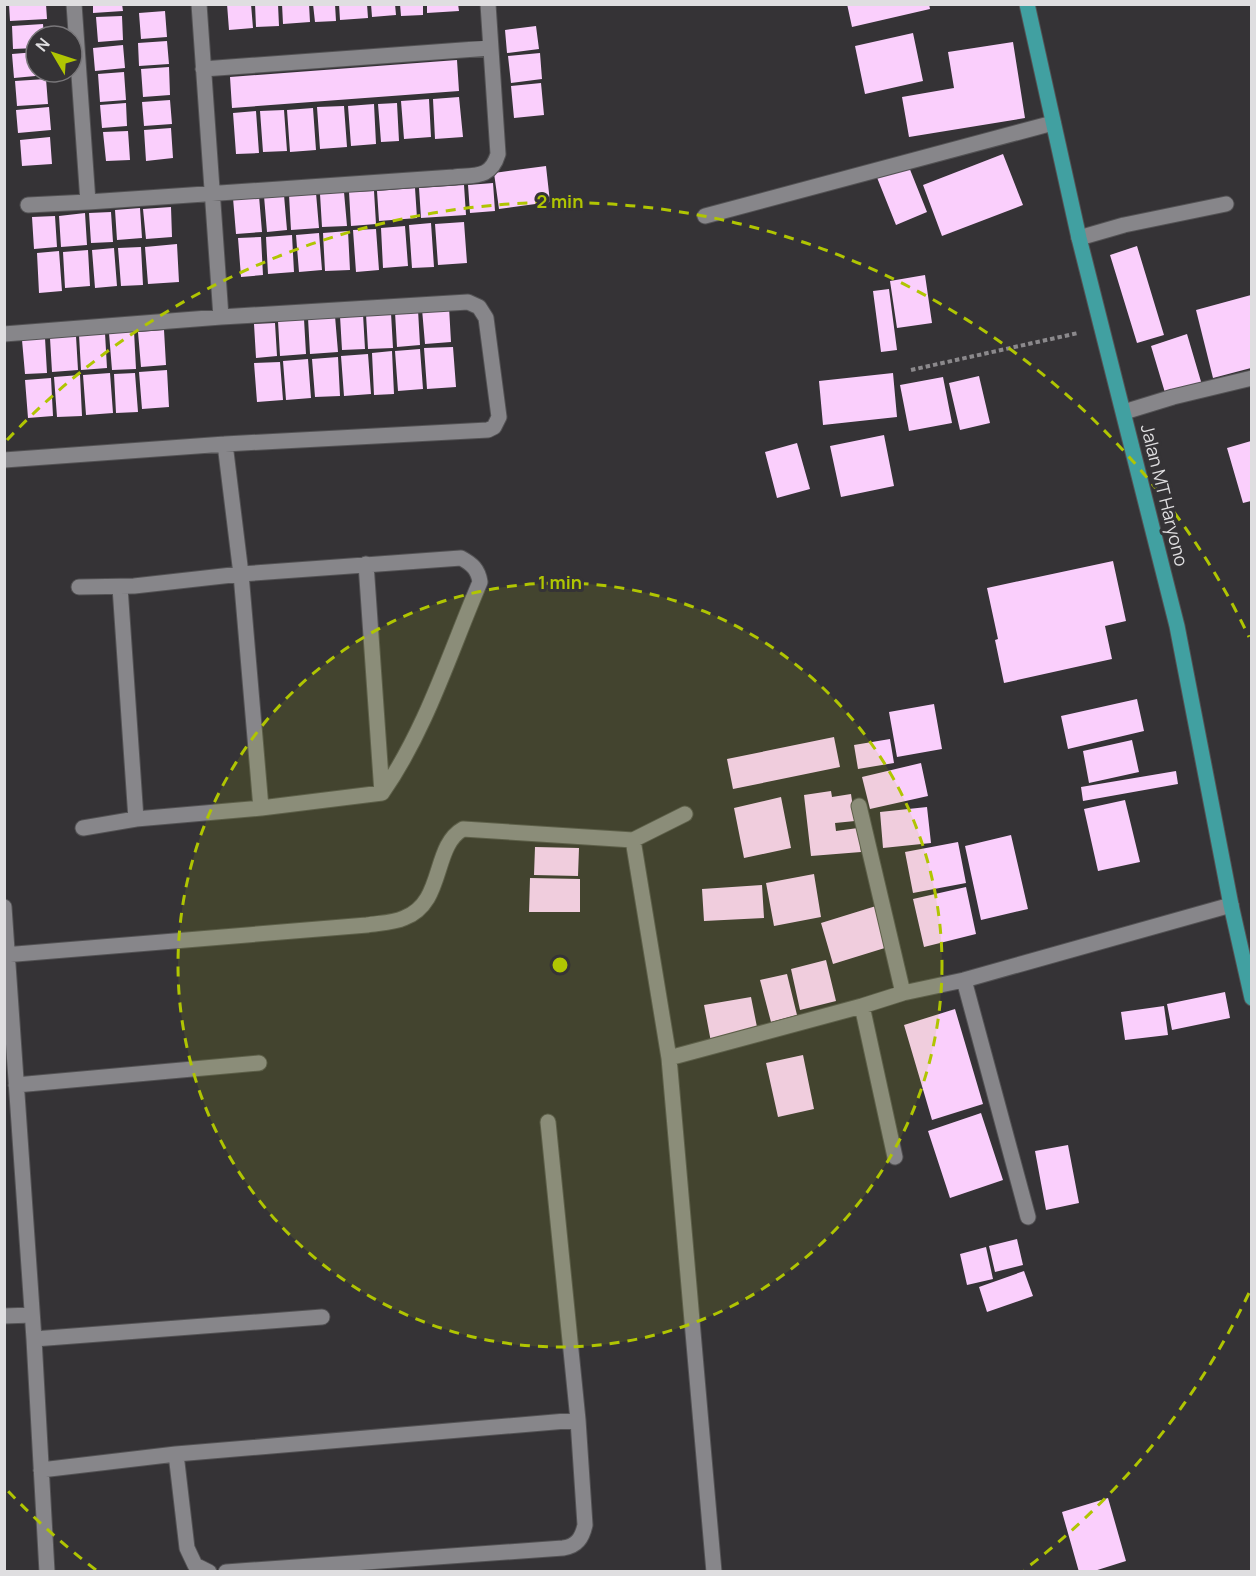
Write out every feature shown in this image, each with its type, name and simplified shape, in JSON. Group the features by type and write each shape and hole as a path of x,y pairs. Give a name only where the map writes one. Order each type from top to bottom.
{"main road":[{"name":"Jalan MT Haryono","path":"1027,4 1079,238 1177,626 1251,998"}],"street":[{"path":"74,4 88,202"},
{"path":"199,4 221,317"},
{"path":"28,205 454,177 488,172 494,166 498,154 488,4"},
{"path":"203,69 490,48"},
{"path":"705,216 1053,123"},
{"path":"1079,238 1124,225 1226,204"},
{"path":"4,334 221,317 468,302 479,307 486,318 499,417 494,427 488,430 225,444 4,460"},
{"path":"1124,412 1173,397 1251,378"},
{"path":"225,444 241,574 261,808"},
{"path":"80,587 120,587 241,574 461,558 471,563 479,573 480,582 413,741 398,771 382,793 261,808 136,819 82,828"},
{"path":"366,564 382,793"},
{"path":"120,587 136,819"},
{"path":"859,806 903,993"},
{"path":"6,955 367,925 404,919 424,905 448,845 455,833 463,829 633,840 686,814"},
{"path":"633,840 669,1058 714,1572"},
{"path":"669,1058 903,993 964,980 1231,905"},
{"path":"4,907 34,1340 47,1572"},
{"path":"964,980 1028,1217"},
{"path":"862,1006 895,1157"},
{"path":"16,1085 259,1063"},
{"path":"226,1572 572,1546 583,1533 585,1524 578,1420 548,1122"},
{"path":"4,1316 32,1315"},
{"path":"34,1340 322,1317"},
{"path":"41,1470 176,1454 578,1420"},
{"path":"176,1454 187,1548 195,1565 209,1572"}],"path":[{"path":"911,369 1102,328"}],"building":[{"path":"9,4 46,4 47,19 10,21"},
{"path":"93,4 122,4 123,11 93,13"},
{"path":"227,4 251,4 253,28 229,30"},
{"path":"255,4 278,4 279,26 256,27"},
{"path":"282,4 309,4 310,22 283,24"},
{"path":"313,4 335,4 336,21 315,22"},
{"path":"339,4 367,4 368,18 340,20"},
{"path":"371,4 395,4 396,15 372,17"},
{"path":"400,4 423,4 423,15 401,16"},
{"path":"427,4 458,4 459,11 427,13"},
{"path":"847,4 929,4 930,9 852,27"},
{"path":"165,11 167,37 141,39 139,13"},
{"path":"122,16 123,40 98,42 96,17"},
{"path":"24,25 24,49 13,49 12,26"},
{"path":"536,26 539,49 507,53 505,30"},
{"path":"913,33 923,81 865,94 855,46"},
{"path":"167,41 169,64 139,66 138,43"},
{"path":"1013,42 1025,118 909,137 902,97 954,88 948,52"},
{"path":"123,45 125,68 95,71 93,48"},
{"path":"24,53 24,77 14,78 12,54"},
{"path":"540,53 542,79 511,83 508,56"},
{"path":"457,60 459,91 232,108 230,77"},
{"path":"169,67 170,95 143,97 141,69"},
{"path":"124,72 126,100 100,102 98,74"},
{"path":"24,80 24,84 46,84 48,104 17,106 15,81"},
{"path":"541,83 544,115 514,118 511,86"},
{"path":"459,97 463,137 435,139 433,99"},
{"path":"429,99 431,137 404,139 401,101"},
{"path":"170,100 172,124 144,126 142,102"},
{"path":"126,103 127,126 102,128 100,105"},
{"path":"397,103 399,141 381,142 378,104"},
{"path":"374,104 376,144 351,146 348,106"},
{"path":"344,106 347,147 320,149 317,107"},
{"path":"49,107 51,130 18,133 16,110"},
{"path":"313,108 316,150 290,152 287,110"},
{"path":"284,110 287,151 263,152 260,111"},
{"path":"256,111 259,153 236,154 233,113"},
{"path":"171,128 173,158 146,161 144,130"},
{"path":"128,131 130,160 106,161 103,132"},
{"path":"50,137 52,164 22,166 20,140"},
{"path":"1003,154 1023,205 942,236 923,185"},
{"path":"907,162 927,212 896,225 876,175"},
{"path":"546,166 550,202 499,209 494,173"},
{"path":"493,183 495,211 470,213 468,185"},
{"path":"464,185 466,215 421,218 419,188"},
{"path":"415,188 417,218 379,221 377,191"},
{"path":"374,191 376,224 351,226 349,192"},
{"path":"344,192 347,226 322,227 320,194"},
{"path":"316,193 319,228 291,230 289,195"},
{"path":"284,195 287,230 267,232 264,196"},
{"path":"259,196 262,232 236,234 233,198"},
{"path":"171,207 172,237 146,239 143,209"},
{"path":"140,208 142,238 117,240 115,210"},
{"path":"111,212 113,242 91,243 89,213"},
{"path":"85,213 87,245 61,247 59,216"},
{"path":"55,216 57,247 34,249 32,217"},
{"path":"464,222 467,263 438,265 435,224"},
{"path":"431,223 434,267 412,268 409,225"},
{"path":"405,226 408,266 383,268 381,228"},
{"path":"376,229 379,270 356,272 353,230"},
{"path":"348,231 350,270 325,271 323,233"},
{"path":"319,233 322,270 299,272 296,235"},
{"path":"292,235 294,272 268,274 266,237"},
{"path":"261,237 263,275 241,277 238,238"},
{"path":"177,244 179,282 148,284 145,247"},
{"path":"1137,246 1164,335 1137,343 1110,255"},
{"path":"141,247 143,285 121,286 118,248"},
{"path":"114,248 117,286 95,288 92,250"},
{"path":"88,250 90,286 65,288 63,252"},
{"path":"59,251 62,291 39,293 37,253"},
{"path":"925,275 932,323 897,328 890,281"},
{"path":"889,289 897,350 881,352 873,291"},
{"path":"1251,295 1251,368 1213,378 1196,310"},
{"path":"449,307 451,342 425,344 422,309"},
{"path":"418,310 420,345 397,347 395,312"},
{"path":"391,313 393,348 368,349 366,314"},
{"path":"363,314 365,349 342,350 340,316"},
{"path":"335,316 338,352 310,354 308,318"},
{"path":"304,319 306,354 280,356 278,321"},
{"path":"275,323 277,356 256,358 254,324"},
{"path":"164,330 166,365 141,367 138,332"},
{"path":"134,331 136,369 112,370 109,333"},
{"path":"105,333 107,368 81,370 79,335"},
{"path":"1187,334 1202,385 1166,396 1151,346"},
{"path":"76,336 78,370 52,372 50,338"},
{"path":"45,338 47,373 25,374 22,340"},
{"path":"453,347 456,387 427,389 424,348"},
{"path":"420,349 423,389 398,391 395,351"},
{"path":"392,351 394,394 374,395 372,353"},
{"path":"368,354 371,394 344,396 341,356"},
{"path":"338,357 340,396 315,397 312,359"},
{"path":"308,359 311,398 286,400 283,361"},
{"path":"280,362 283,400 257,402 254,363"},
{"path":"167,370 169,407 142,409 139,372"},
{"path":"110,373 113,413 86,415 83,375"},
{"path":"135,373 138,412 116,413 114,374"},
{"path":"893,373 897,417 823,425 819,381"},
{"path":"80,375 82,416 57,417 54,377"},
{"path":"979,376 990,423 960,430 949,383"},
{"path":"943,377 952,423 909,431 900,385"},
{"path":"51,378 53,416 28,418 25,380"},
{"path":"884,435 894,486 841,497 830,446"},
{"path":"1251,441 1251,501 1243,503 1227,448"},
{"path":"797,443 810,489 777,498 765,452"},
{"path":"1113,561 1126,621 1105,626 1112,659 1004,683 995,640 998,639 987,588"},
{"path":"1137,699 1144,731 1068,749 1061,716"},
{"path":"934,704 942,749 897,757 889,712"},
{"path":"834,737 840,767 733,789 727,759"},
{"path":"890,739 894,763 858,769 854,745"},
{"path":"1132,740 1139,772 1089,783 1083,751"},
{"path":"921,763 928,796 870,809 862,777"},
{"path":"1176,771 1178,784 1083,801 1081,787"},
{"path":"831,791 832,797 851,794 855,821 835,823 836,831 858,828 861,852 811,856 804,795"},
{"path":"781,797 791,848 744,858 734,808"},
{"path":"1125,800 1140,862 1098,871 1084,809"},
{"path":"927,807 931,843 883,848 880,812"},
{"path":"1011,835 1028,909 981,920 965,846"},
{"path":"958,842 966,883 913,893 905,852"},
{"path":"535,847 579,848 578,876 534,875"},
{"path":"814,874 821,917 774,926 766,883"},
{"path":"530,878 580,879 580,912 529,912"},
{"path":"762,885 764,918 704,921 702,889"},
{"path":"966,887 976,934 924,947 913,899"},
{"path":"876,906 888,947 833,964 821,923"},
{"path":"826,960 836,1001 800,1010 791,969"},
{"path":"787,974 797,1015 771,1022 760,980"},
{"path":"1225,992 1230,1018 1172,1030 1167,1004"},
{"path":"751,997 758,1032 711,1042 704,1005"},
{"path":"1164,1006 1168,1035 1125,1040 1121,1012"},
{"path":"955,1009 983,1104 932,1120 904,1025"},
{"path":"803,1055 814,1109 778,1117 766,1063"},
{"path":"981,1113 1003,1180 950,1198 928,1131"},
{"path":"1068,1145 1079,1203 1046,1210 1035,1151"},
{"path":"1017,1239 1023,1265 995,1272 989,1246"},
{"path":"986,1247 993,1279 967,1285 960,1254"},
{"path":"1024,1271 1033,1296 987,1312 979,1287"},
{"path":"1108,1498 1126,1561 1091,1572 1079,1572 1062,1512"}]}
